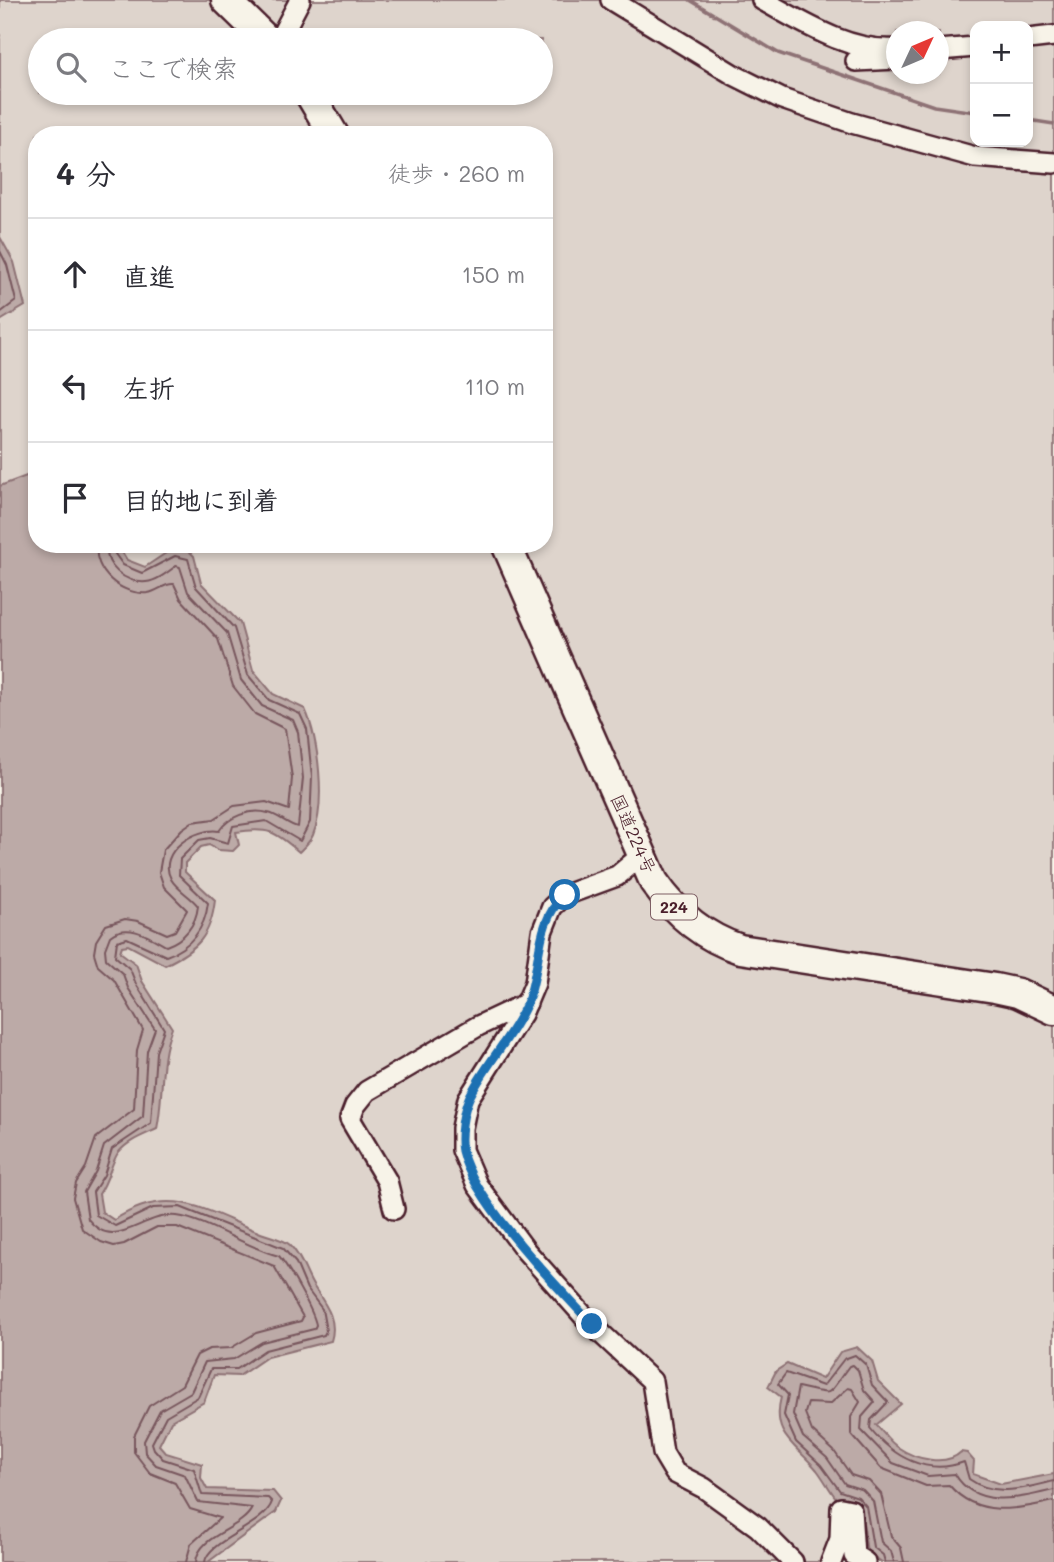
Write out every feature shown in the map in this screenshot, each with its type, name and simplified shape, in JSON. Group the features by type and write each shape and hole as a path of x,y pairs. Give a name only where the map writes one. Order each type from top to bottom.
{"highway":[{"path":"226,0 255,28"},
{"path":"316,105 329,126"},
{"name":"国道224号","path":"510,553 642,855 665,898 684,917 720,942 740,949 996,988 1018,993 1054,1010"}],"street":[{"path":"285,28 300,0"},
{"path":"611,0 734,75 782,99 975,157 1054,163"},
{"path":"762,0 817,30 860,44 886,48"},
{"path":"1033,38 1054,36"},
{"path":"949,49 970,47"},
{"path":"856,61 886,60"},
{"path":"642,855 617,876 565,895 552,907 542,932 535,983 527,1003 468,1100 462,1128 462,1150 477,1185 526,1251 592,1324 652,1381 663,1453 675,1473 704,1488 758,1527 793,1562"},
{"path":"394,1209 387,1181 350,1119 355,1106 367,1091 478,1026 527,1003"},
{"path":"831,1562 840,1539 841,1508 851,1510 854,1555 864,1562"}],"shaded area":[{"path":"0,0 1054,0 1054,1562 0,1562"}],"water":[{"path":"0,237 14,262 25,306 0,321"},
{"path":"28,475 28,553 123,553 127,560 145,567 166,553 191,553 201,583 240,623 253,670 273,694 305,709 314,737 319,772 319,807 313,835 305,846 299,852 277,835 256,830 236,832 239,845 233,851 218,850 209,845 201,847 185,863 185,872 215,900 210,923 201,940 186,953 165,965 128,945 122,946 120,952 136,964 142,981 172,1028 163,1065 157,1129 131,1142 118,1153 99,1194 102,1212 114,1220 133,1209 152,1203 185,1204 202,1208 283,1241 298,1255 332,1319 331,1341 267,1357 239,1376 214,1375 204,1402 171,1421 159,1445 166,1453 202,1464 201,1478 207,1489 273,1491 281,1501 276,1512 208,1562 0,1562 0,486"},
{"path":"857,1347 872,1361 878,1381 901,1404 876,1425 899,1448 930,1460 947,1459 961,1452 967,1453 974,1461 973,1474 1001,1484 1054,1474 1054,1562 882,1562 867,1552 859,1511 836,1498 817,1470 787,1438 779,1421 781,1397 768,1387 776,1371 787,1364 822,1379 840,1352"}],"waterway":[{"path":"690,0 778,53 934,106 970,111"},
{"path":"1033,121 1054,124"}],"route":[{"path":"565,895 552,907 542,932 535,983 522,1014 468,1100 462,1128 462,1150 477,1185 526,1251 592,1324"}]}
